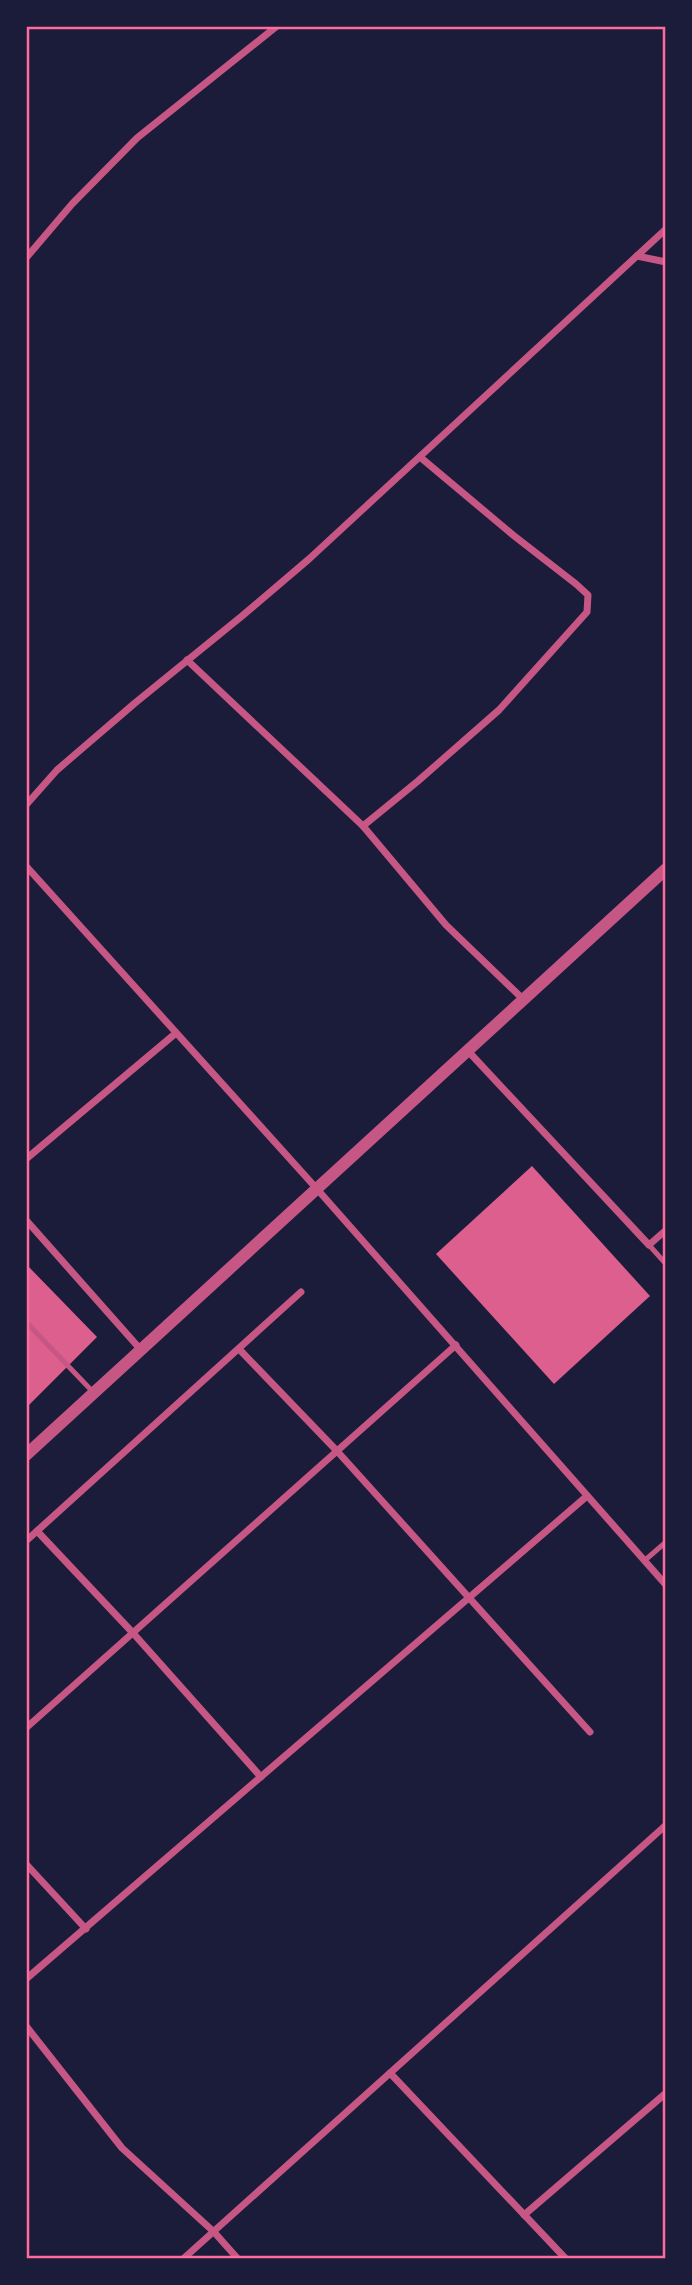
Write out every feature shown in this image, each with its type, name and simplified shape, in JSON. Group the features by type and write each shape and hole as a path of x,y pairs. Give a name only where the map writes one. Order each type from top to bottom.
{"street":[{"path":"26,258 72,204 137,138 277,26"},
{"path":"26,805 57,770 309,559 666,229"},
{"path":"637,256 666,262"},
{"path":"363,826 499,710 587,612 588,595 576,583 513,535 420,457"},
{"path":"187,660 363,826 446,925 525,1000"},
{"path":"26,866 456,1345 666,1585"},
{"path":"26,1455 666,869"},
{"path":"26,1159 176,1033"},
{"path":"468,1051 649,1245 666,1230"},
{"path":"26,1220 141,1350"},
{"path":"26,1541 301,1292"},
{"path":"26,1728 456,1345"},
{"path":"239,1349 337,1451 590,1732"},
{"path":"26,1979 587,1496"},
{"path":"37,1531 133,1633 261,1777"},
{"path":"183,2259 666,1825"},
{"path":"26,1864 86,1928"},
{"path":"26,2026 122,2148 214,2232 238,2259"},
{"path":"390,2073 566,2259"},
{"path":"524,2215 666,2093"}],"lane":[{"path":"649,1245 666,1264"},
{"path":"26,1322 94,1393"},
{"path":"644,1561 666,1542"}],"building":[{"path":"532,1166 650,1296 554,1384 436,1254"},
{"path":"26,1264 97,1337 26,1408"}]}
